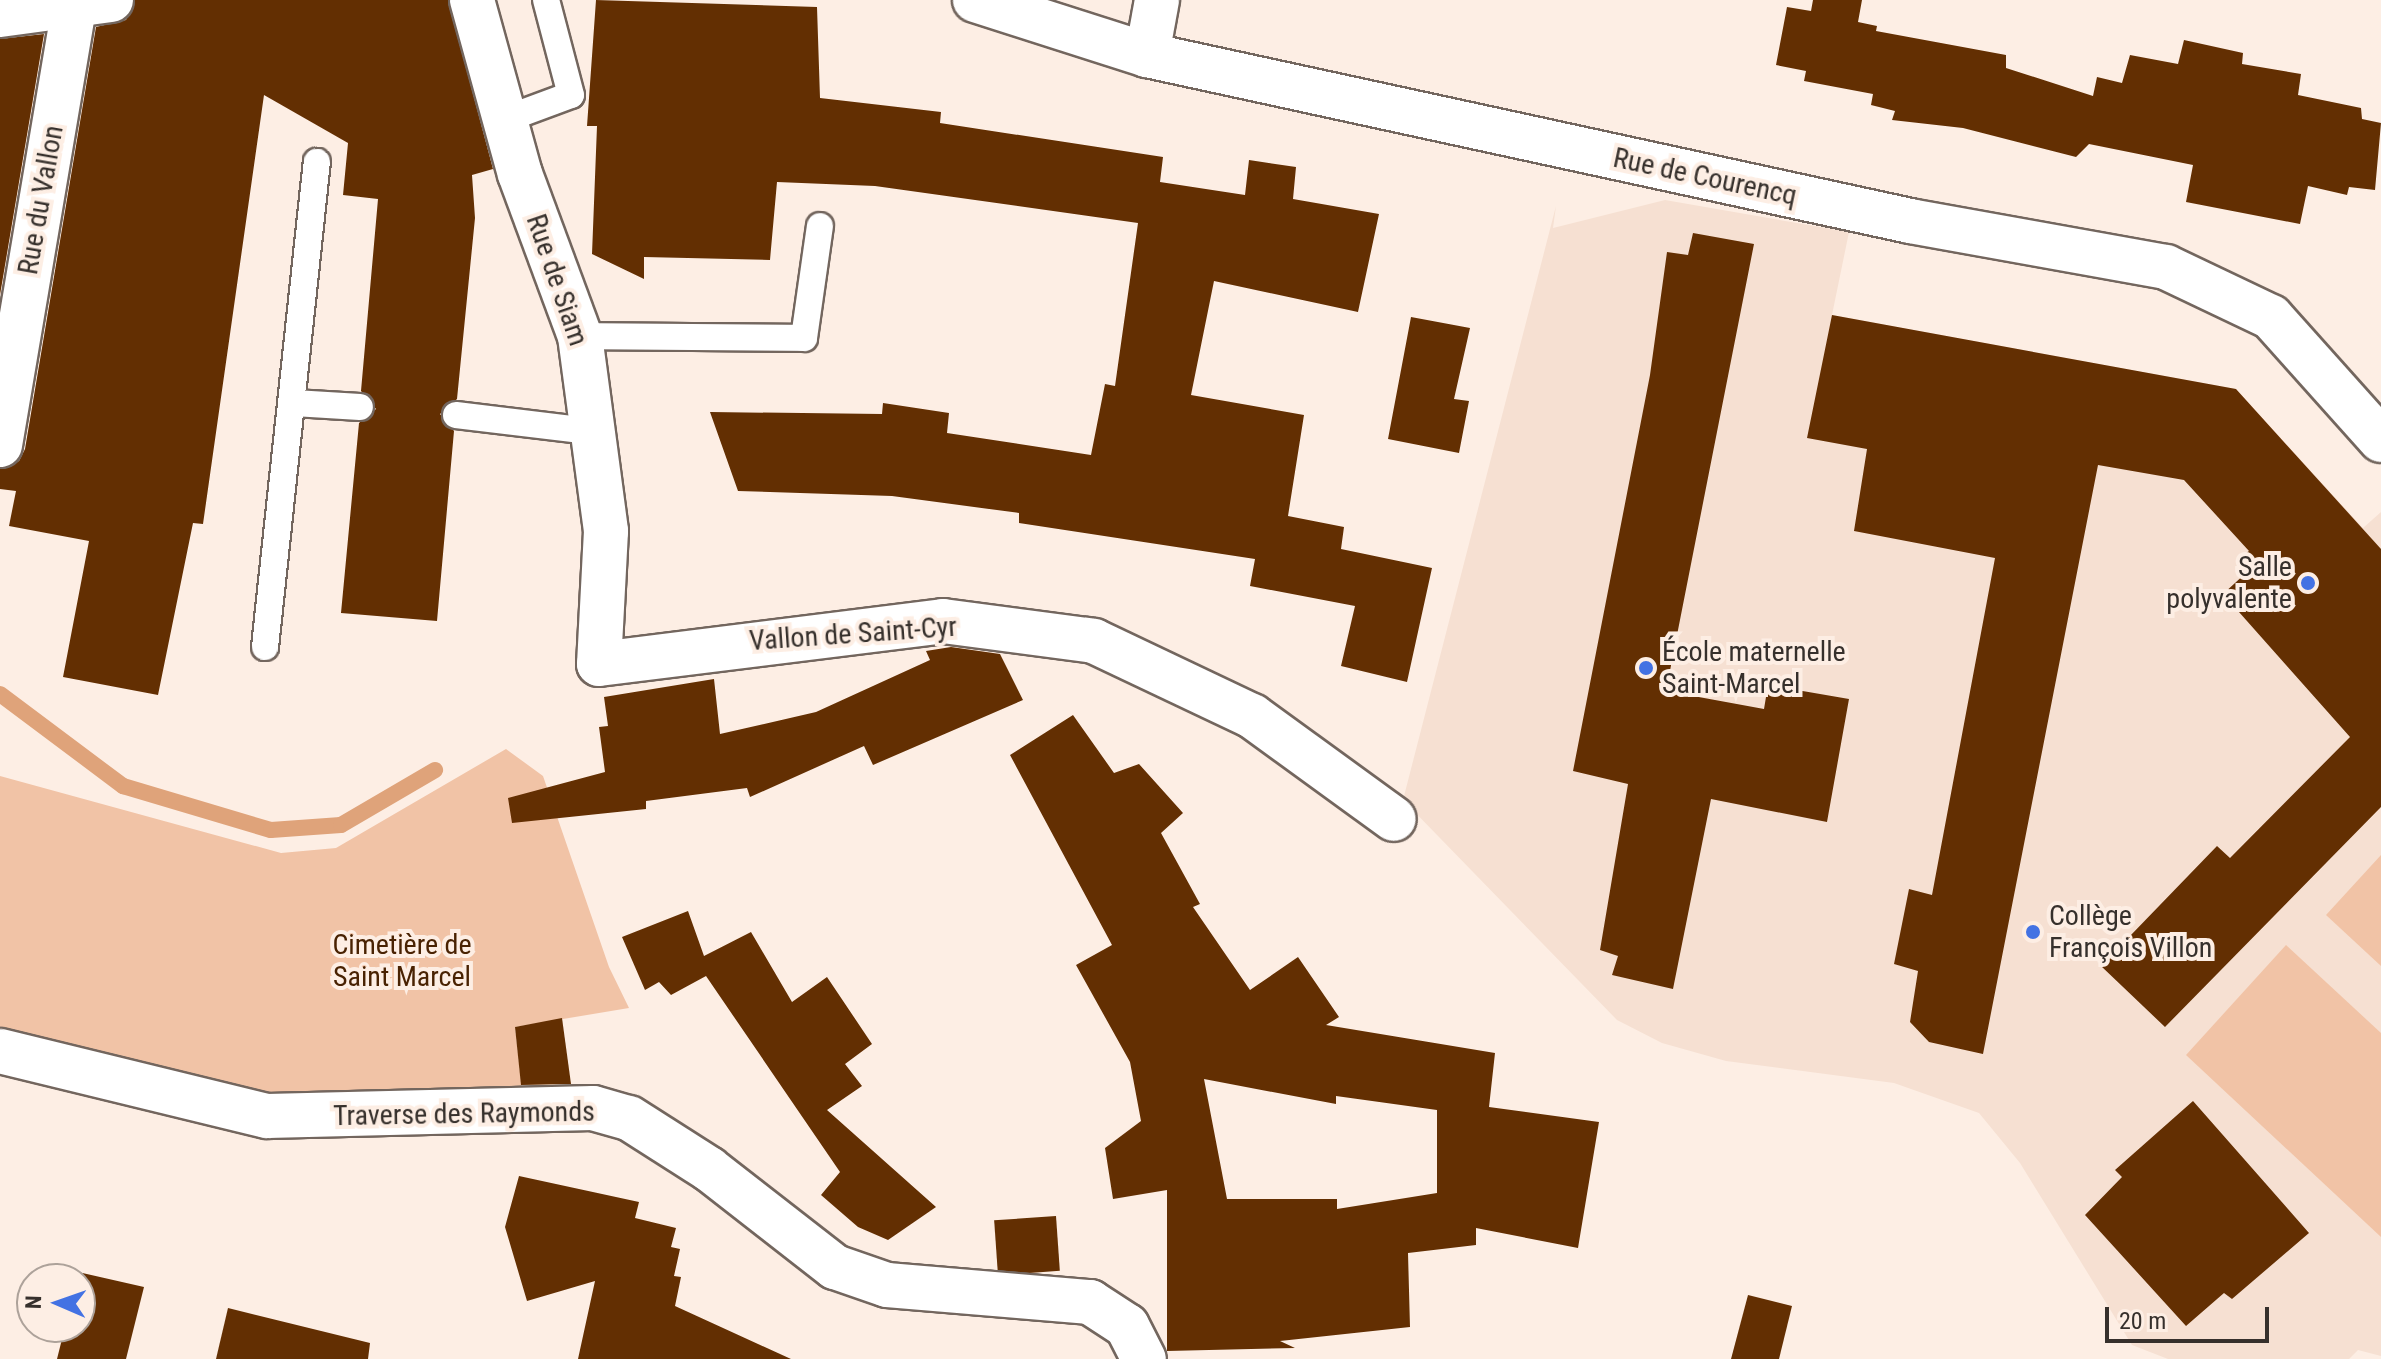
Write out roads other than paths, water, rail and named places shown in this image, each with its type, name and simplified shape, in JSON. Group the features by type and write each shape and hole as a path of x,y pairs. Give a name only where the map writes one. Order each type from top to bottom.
{"street":[{"name":"Rue de Siam","path":"472,0 506,119 580,336 596,432 606,531 599,664"},
{"name":"Rue de Courencq","path":"975,0 1147,55 1910,221 2166,267 2271,317 2381,440"},
{"path":"1147,55 1157,0"},
{"path":"0,15 93,1"},
{"name":"Rue du Vallon","path":"0,445 93,1"},
{"name":"Vallon de Saint-Cyr","path":"599,664 943,621 1094,641 1252,716 1394,819"},
{"name":"Traverse des Raymonds","path":"0,1051 267,1116 605,1112 629,1118 709,1169 835,1267 887,1285 1090,1302 1127,1326 1144,1359"}],"lane":[{"path":"506,119 571,95 546,0"},
{"path":"265,647 294,403 317,162"},
{"path":"580,336 804,338 820,226"},
{"path":"294,403 360,407"},
{"path":"456,415 596,432"}],"waterway":[{"path":"0,694 123,786 271,830 341,825 435,770"}],"place":[{"name":"Salle polyvalente","path":"2308,583"},
{"name":"École maternelle Saint-Marcel","path":"1646,668"},
{"name":"Collège François Villon","path":"2033,932"}],"park label":[{"name":"Cimetière de Saint Marcel","path":"402,961"}]}
